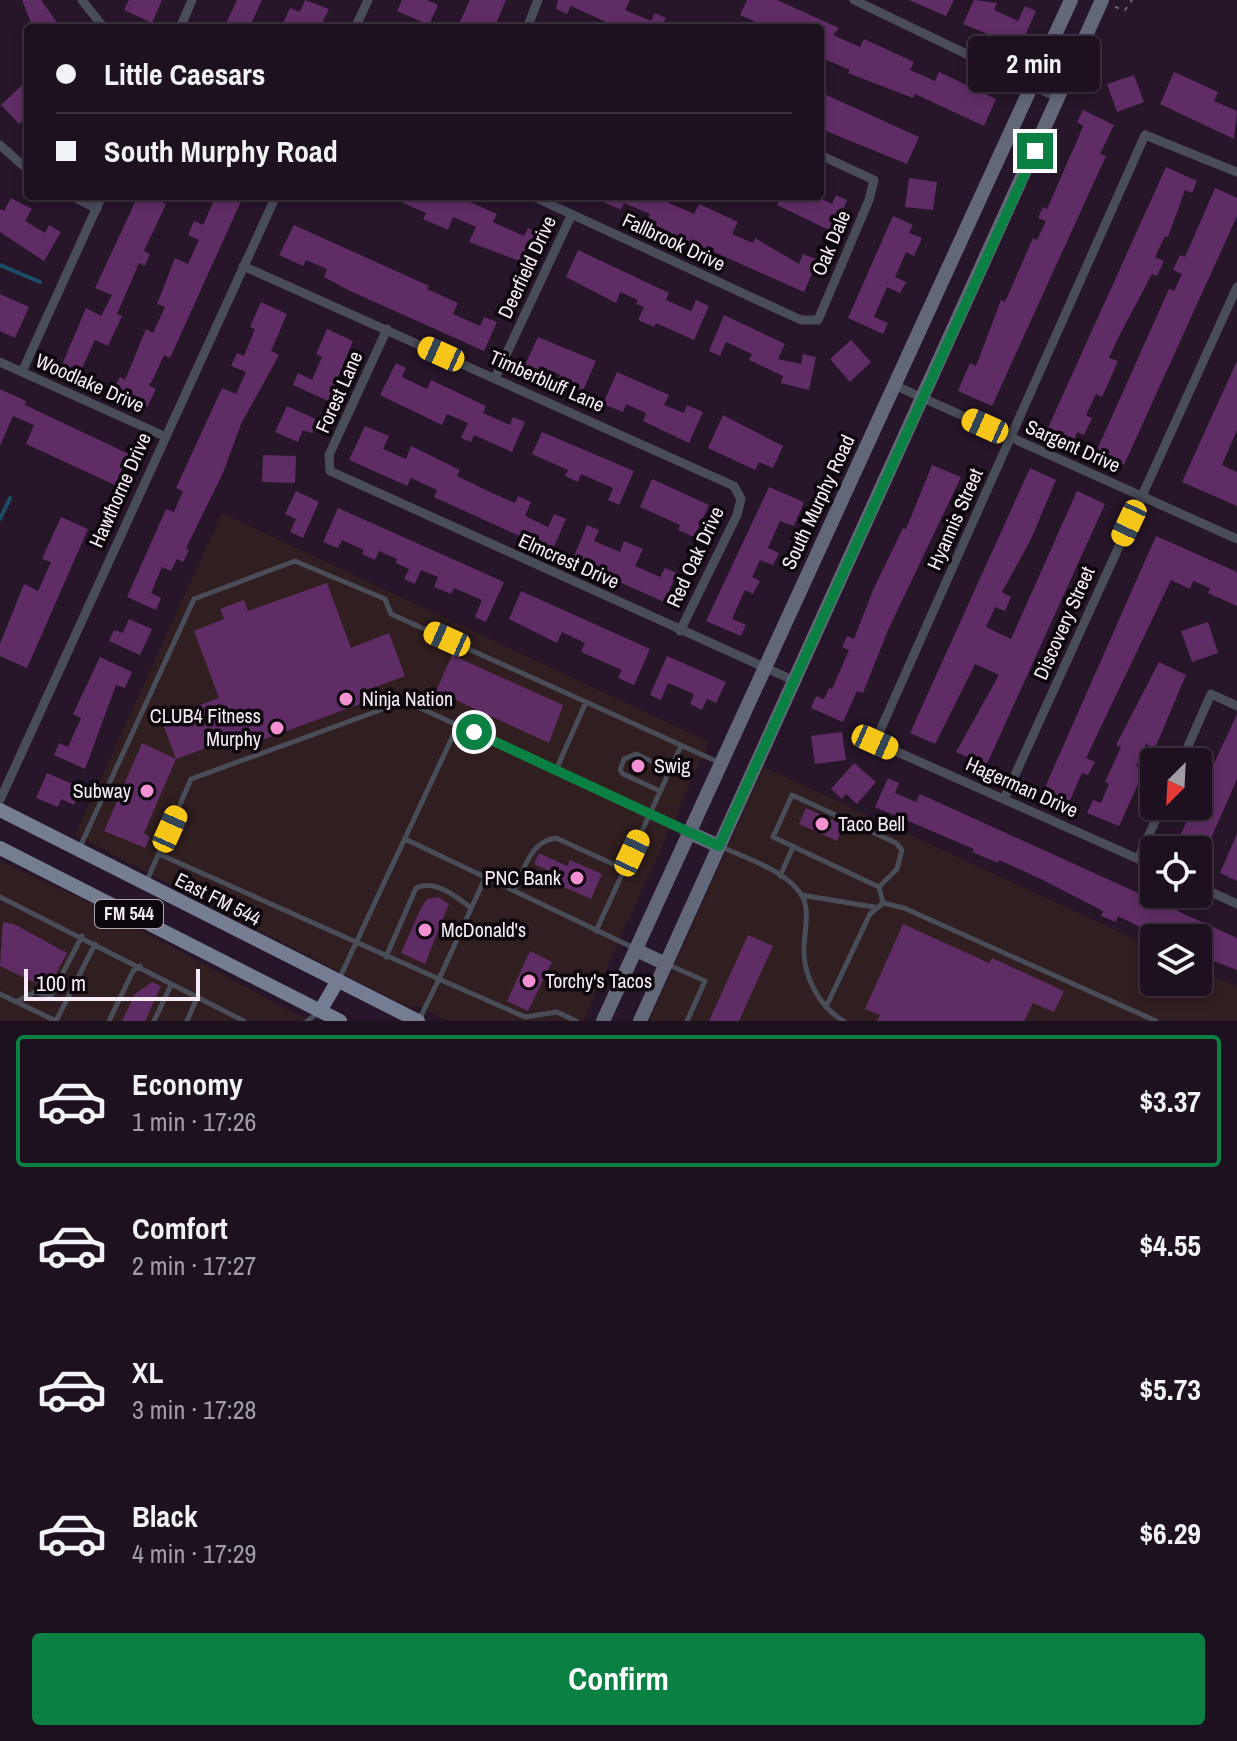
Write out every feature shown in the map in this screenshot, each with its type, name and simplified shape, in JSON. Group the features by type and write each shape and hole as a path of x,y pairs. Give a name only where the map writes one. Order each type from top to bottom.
{"main road":[{"name":"South Murphy Road","path":"603,1021 1071,0"},
{"path":"640,1021 1102,0"},
{"name":"East FM 544","path":"0,810 418,1021"},
{"path":"690,833 719,846"},
{"name":"FM 544","path":"0,848 319,1016 340,1021"},
{"path":"636,950 666,964"},
{"path":"319,1016 337,982"}],"street":[{"path":"82,0 101,24"},
{"path":"182,24 192,0"},
{"path":"357,24 368,0"},
{"path":"531,24 538,0"},
{"path":"854,0 1058,98"},
{"name":"Hyannis Street","path":"875,742 1145,135 1237,172"},
{"path":"0,145 24,166"},
{"name":"Oak Dale","path":"801,320 818,320 869,200 874,180 824,157"},
{"path":"80,200 97,209"},
{"path":"22,372 100,200"},
{"name":"Hawthorne Drive","path":"0,800 274,200"},
{"name":"Fallbrook Drive","path":"541,200 801,320"},
{"name":"Deerfield Drive","path":"495,378 572,214"},
{"name":"Timberbluff Lane","path":"243,266 726,480 734,486 741,499"},
{"name":"Discovery Street","path":"1004,799 1237,287"},
{"name":"Forest Lane","path":"330,471 329,455 387,329"},
{"name":"Woodlake Drive","path":"0,362 164,436"},
{"name":"Sargent Drive","path":"894,385 1237,539"},
{"name":"Elmcrest Drive","path":"330,471 795,681"},
{"name":"Red Oak Drive","path":"680,631 737,515 741,499"},
{"path":"1187,748 1211,694 1237,706"},
{"name":"Hagerman Drive","path":"875,742 1138,859"},
{"path":"1138,859 1156,820"},
{"path":"1212,892 1237,904"}],"lane":[{"path":"79,850 194,599 295,561 385,599 391,614 722,764"},
{"path":"146,884 191,779 405,701 690,833"},
{"path":"556,770 586,702"},
{"path":"337,982 458,725"},
{"path":"596,931 681,746"},
{"path":"660,791 623,774 624,759 636,754 670,770"},
{"path":"792,795 896,843 902,850 897,869 879,887 773,837 792,795"},
{"path":"514,891 535,846 545,839 556,838 624,869"},
{"path":"405,839 636,950"},
{"path":"719,846 780,876 801,895 807,910 804,951 807,973 826,1007 844,1021"},
{"path":"780,876 793,847"},
{"path":"159,854 525,1017 557,1012 576,1021"},
{"path":"418,1021 485,878"},
{"path":"386,957 416,888 426,884 436,887 471,908"},
{"path":"879,887 883,903"},
{"path":"801,895 874,907 883,903 904,908 1140,1018 1156,1021"},
{"path":"0,897 244,1021"},
{"path":"826,1007 874,907"},
{"path":"16,1002 35,992 51,996 82,936"},
{"path":"0,994 56,1021 95,943"},
{"path":"666,964 705,981 687,1021"},
{"path":"109,1021 133,971 141,966"},
{"path":"154,1021 171,985"},
{"path":"187,1021 197,998"},
{"path":"307,1021 319,1016"}],"path":[{"path":"1102,0 1125,10 1132,0"}],"shaded area":[{"path":"222,513 709,742 583,1021 447,1021 418,1006 407,1007 75,835"},
{"path":"764,767 1140,942 1140,996 1212,996 1212,975 1237,987 1237,1021 649,1021"},
{"path":"0,861 93,904 308,1021 0,1021"}],"building":[{"path":"22,0 41,0 58,24 31,24"},
{"path":"129,0 162,0 152,23 124,10"},
{"path":"237,0 262,0 251,24 226,24"},
{"path":"305,0 329,9 322,24 283,23 290,8 300,12"},
{"path":"402,0 427,0 438,5 429,24 397,11"},
{"path":"470,0 506,0 496,24 459,24"},
{"path":"558,0 630,0 625,10 651,21 655,13 666,18 663,24 605,24 571,6 567,14 556,9"},
{"path":"747,0 777,0 839,28 833,35 860,47 864,39 914,62 910,70 935,81 939,72 996,99 984,126 915,94 913,98 848,73 850,70 824,59 824,24 760,24 740,15"},
{"path":"909,0 954,0 946,16"},
{"path":"974,0 997,3 994,10 1018,21 1025,6 1036,11 1020,47 963,24"},
{"path":"1174,72 1218,92 1214,101 1237,111 1234,139 1160,104"},
{"path":"1134,75 1144,102 1117,112 1107,84"},
{"path":"23,84 24,120 19,124 1,105"},
{"path":"824,94 919,137 907,164 824,130"},
{"path":"1083,110 1114,125 1100,154 1106,156 992,406 958,391 970,363 976,366 1001,300 1005,302 1033,238 1037,240 1046,221 1038,218 1043,207 1047,209 1079,136 1083,126 1077,122"},
{"path":"1166,167 1197,181 1192,193 1185,190 1168,237 1165,236 1155,257 1164,261 1157,276 1152,274 1118,338 1109,358 1118,361 1102,397 1096,394 1086,415 1092,418 1084,435 1077,432 1073,442 1047,430"},
{"path":"909,178 937,182 933,210 905,207"},
{"path":"1215,188 1237,198 1237,216 1124,465 1096,452 1169,289 1174,291 1182,274 1173,270 1180,255 1185,257"},
{"path":"836,195 847,200 833,232 777,205 779,200 824,200 832,204"},
{"path":"11,198 32,209 25,221 45,233 49,225 61,232 44,261 0,232 0,209 4,211"},
{"path":"136,200 158,200 166,204 144,251 150,254 145,266 139,263 117,314 122,316 108,346 95,340 79,375 61,367 86,308 101,316 112,295 95,288"},
{"path":"214,200 242,200 170,358 164,355 149,386 156,389 147,407 113,390 120,377 125,380 146,329 153,333 165,307 157,304 175,258 188,264 199,240 188,235 194,221 203,225"},
{"path":"396,200 465,200 497,214 493,222 524,236 528,228 538,233 525,263 469,242 476,227 453,217 448,230 423,219 426,213"},
{"path":"599,200 670,200 669,203 694,214 699,204 738,222 732,234 753,243 755,238 799,264 803,254 818,260 804,292 647,221 650,214 624,203 621,210"},
{"path":"893,216 913,225 909,233 922,238 914,256 906,252 895,277 906,282 900,293 887,287 874,317 888,323 883,334 848,318"},
{"path":"294,225 429,286 427,289 458,303 453,314 480,326 484,317 497,322 484,351 348,290 324,277 327,269 306,260 303,266 279,255"},
{"path":"578,250 669,293 666,300 691,311 696,300 709,306 694,340 656,323 654,327 638,320 644,307 636,304 638,300 620,292 616,303 566,277"},
{"path":"0,294 29,307 15,338 0,331"},
{"path":"261,302 287,314 271,351 279,355 241,424 223,473 186,548 189,550 183,562 177,559 171,571 162,567 151,593 161,598 156,610 127,597 166,509 174,512 183,491 176,488 222,388 236,394 246,372 231,366 237,353 244,356 255,329 250,327"},
{"path":"724,315 785,344 778,359 801,364 803,354 816,357 809,390 781,383 783,376 749,360 752,354 726,342 720,356 709,351"},
{"path":"327,329 353,341 328,401 293,385 298,373 312,380 322,357 316,354"},
{"path":"538,337 596,361 581,395 556,384 560,375 540,366 536,373 524,367"},
{"path":"851,340 871,362 850,382 830,359"},
{"path":"1237,361 1237,430 1222,465 1237,472 1237,506 1182,482"},
{"path":"396,363 406,368 402,377 427,389 431,380 486,406 483,413 510,425 513,417 525,422 512,452 474,435 471,442 461,438 468,423 447,414 442,425 380,395"},
{"path":"617,372 669,395 664,405 684,413 687,405 703,412 689,443 643,421 646,413 626,404 623,412 603,404"},
{"path":"0,389 26,401 25,405 129,454 115,485 26,444 34,425 13,416 0,446"},
{"path":"287,406 318,420 312,433 303,430 298,442 275,432"},
{"path":"723,415 783,446 773,468 759,462 755,470 708,448"},
{"path":"365,426 389,436 383,449 406,459 411,446 460,470 457,476 492,493 515,503 518,496 531,502 525,516 548,527 554,514 566,519 552,551 434,497 437,490 411,478 407,486 349,460"},
{"path":"542,432 634,471 619,505 608,500 613,488 581,474 578,482 565,476 568,470 532,454"},
{"path":"263,455 296,456 295,483 262,482"},
{"path":"932,465 961,477 888,630 863,693 857,691 843,722 811,708 816,696 824,699 829,688 832,689 849,650 842,647 847,636 854,639 873,590 903,528 906,529"},
{"path":"1030,468 1056,480 1031,539 1002,592 1011,597 1005,611 995,607 986,627 1011,639 1077,491 1105,504 986,766 956,752 999,675 975,664 935,744 910,733"},
{"path":"652,479 709,505 694,537 678,530 680,525 640,507"},
{"path":"769,487 804,502 794,526 780,521 768,548 779,553 773,565 760,560 752,577 760,581 753,594 745,590 732,619 746,625 741,636 706,621"},
{"path":"296,491 319,502 303,538 290,532 296,519 285,514"},
{"path":"338,508 504,582 486,622 475,617 482,600 454,588 451,594 434,587 438,577 421,570 415,584 404,579 409,569 396,563 397,559 379,551 375,560 362,554 364,550 342,540 338,548 323,542"},
{"path":"61,517 88,529 27,668 0,656 0,644 24,584 38,591 51,562 42,559"},
{"path":"587,525 599,530 594,541 620,552 624,541 643,549 635,566 660,577 665,568 677,573 664,602 572,561"},
{"path":"1156,536 1237,572 1237,606 1208,593 1210,588 1193,581 1190,589 1171,580 1086,758 1095,762 1088,775 1082,773 1068,805 1042,794"},
{"path":"327,583 351,648 389,633 405,676 367,690 371,700 238,749 234,738 176,759 161,719 219,698 194,631 224,619 220,609 244,600 248,611"},
{"path":"521,591 650,649 634,685 618,678 622,670 581,652 585,643 562,632 557,643 509,619"},
{"path":"129,619 152,629 140,655 109,641 114,630 123,633"},
{"path":"1208,622 1218,653 1192,662 1181,631"},
{"path":"452,655 563,705 549,743 436,691"},
{"path":"667,656 726,682 716,703 707,699 702,710 690,704 694,694 668,683 661,700 650,695"},
{"path":"100,657 132,672 125,688 116,685 85,769 54,755 59,743 68,747 81,718 73,714"},
{"path":"1159,662 1186,675 1155,748 1146,744 1140,748 1136,766 1140,767 1140,780 1119,826 1087,813 1093,800 1101,803 1109,784 1105,782 1121,747 1116,745"},
{"path":"1237,714 1237,779 1212,836 1180,836 1187,820 1212,820 1212,768"},
{"path":"842,732 846,760 815,764 811,736"},
{"path":"142,743 176,759 144,833 150,837 145,848 104,831"},
{"path":"854,763 876,782 857,804 846,794 842,799 831,789"},
{"path":"47,773 82,788 74,805 61,799 58,807 36,798"},
{"path":"888,778 899,783 895,793 916,802 920,794 1140,894 1140,908 1171,908 1206,924 1140,924 1140,927 1118,916 1116,922 1101,916 1103,911 1041,879 972,852 974,849 875,807"},
{"name":"Taco Bell","path":"806,808 844,825 837,841 799,824"},
{"path":"1237,834 1237,881 1220,873"},
{"name":"PNC Bank","path":"539,853 567,866 570,860 602,874 591,899 552,882 556,874 534,864"},
{"name":"McDonald's","path":"438,897 449,904 425,964 401,953 421,908 427,899"},
{"path":"3,922 14,924 67,953 48,989 0,966"},
{"path":"903,924 989,963 992,958 1064,991 1054,1012 1033,1003 1024,1021 877,1021 880,1015 865,1009"},
{"path":"1212,927 1237,938 1237,970 1212,960"},
{"path":"748,935 773,946 739,1021 709,1021"},
{"name":"Torchy's Tacos","path":"530,951 552,962 528,1011 507,1001"},
{"path":"152,982 161,986 145,1021 122,1021 135,994"}],"waterway":[{"path":"0,265 40,282"},
{"path":"0,519 10,498"}],"place":[{"name":"Ninja Nation","path":"346,699"},
{"name":"CLUB4 Fitness Murphy","path":"277,728"},
{"name":"Swig","path":"638,766"},
{"name":"Subway","path":"147,791"},
{"name":"Taco Bell","path":"822,824"},
{"name":"PNC Bank","path":"577,878"},
{"name":"McDonald's","path":"425,930"},
{"name":"Torchy's Tacos","path":"529,981"}],"route":[{"path":"474,732 719,846 1035,151"}]}
